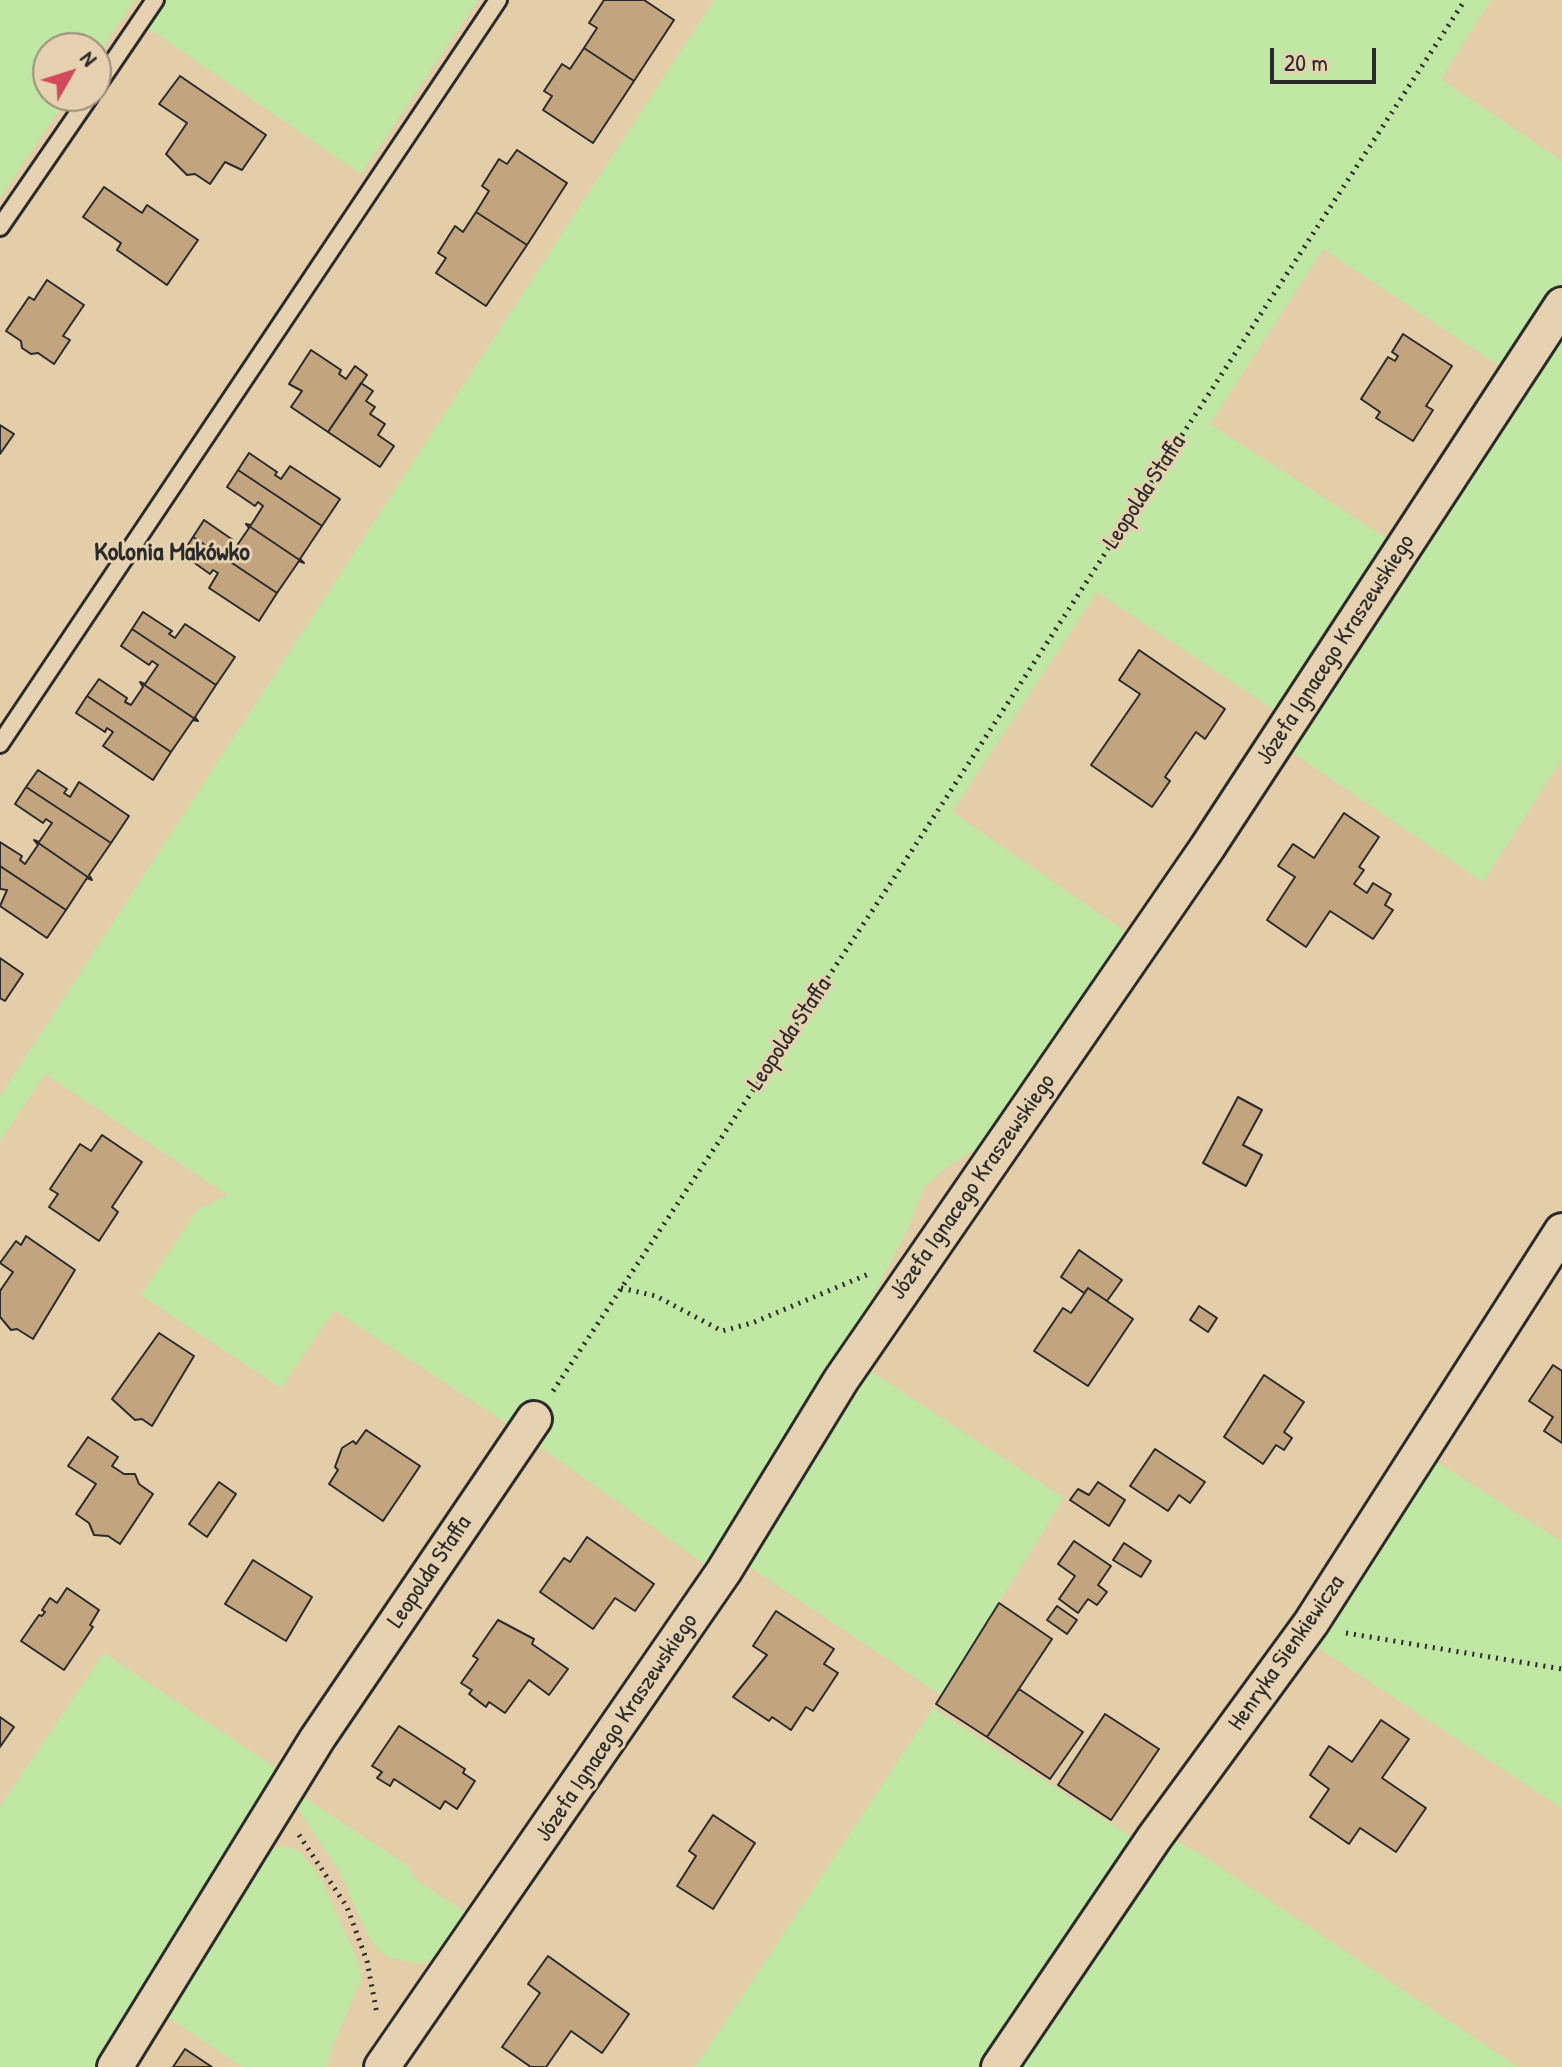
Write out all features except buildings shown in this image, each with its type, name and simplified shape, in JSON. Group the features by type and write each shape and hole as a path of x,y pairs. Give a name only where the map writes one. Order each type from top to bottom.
{"street":[{"name":"Józefa Ignacego Kraszewskiego","path":"384,2064 724,1571 841,1380 1207,848 1562,305"},
{"name":"Henryka Sienkiewicza","path":"999,2067 1154,1838 1311,1623 1562,1231"},
{"name":"Leopolda Staffa","path":"115,2067 317,1739 534,1419"}],"lane":[{"path":"112,63 155,0"},
{"path":"0,744 498,0"},
{"path":"0,227 79,112"}],"path":[{"name":"Leopolda Staffa","path":"534,1419 894,878 1465,0"},
{"path":"621,1288 656,1296 722,1331 752,1323 882,1269 912,1276"},
{"path":"1311,1623 1358,1637 1562,1669"},
{"path":"273,1812 295,1829 347,1907 367,1961 384,2064"}],"green space":[{"path":"0,0 135,0 112,34 32,32 32,112 58,112 0,198"},
{"path":"166,0 478,0 361,174 147,27"},
{"path":"714,0 1491,0 1441,79 1562,161 1562,283 1507,371 1323,249 1210,424 1394,543 1282,715 1097,592 952,812 1129,934 987,1142 947,1167 924,1187 909,1227 854,1333 801,1423 706,1565 514,1428 334,1310 281,1388 141,1295 197,1210 228,1195 45,1074 0,1141 0,1096"},
{"path":"1562,326 1562,759 1483,882 1287,749"},
{"path":"869,1370 1064,1498 941,1695 741,1561"},
{"path":"1434,1460 1562,1542 1562,1808 1314,1645"},
{"path":"104,1653 285,1774 115,2041 94,2067 0,2067 0,1806"},
{"path":"933,1708 1136,1840 987,2067 695,2067"},
{"path":"297,1793 407,1865 416,1880 467,1913 470,1921 453,1943 436,1958 421,1964 391,1958 378,1950 368,1936 340,1873 294,1803"},
{"path":"1166,1836 1199,1853 1518,2067 1015,2067"},
{"path":"284,1846 300,1851 320,1876 360,1966 361,1980 330,2052 327,2067 242,2067 171,2019 160,2016 268,1851"}],"district":[{"name":"Kolonia Makówko","path":"172,553"}]}
